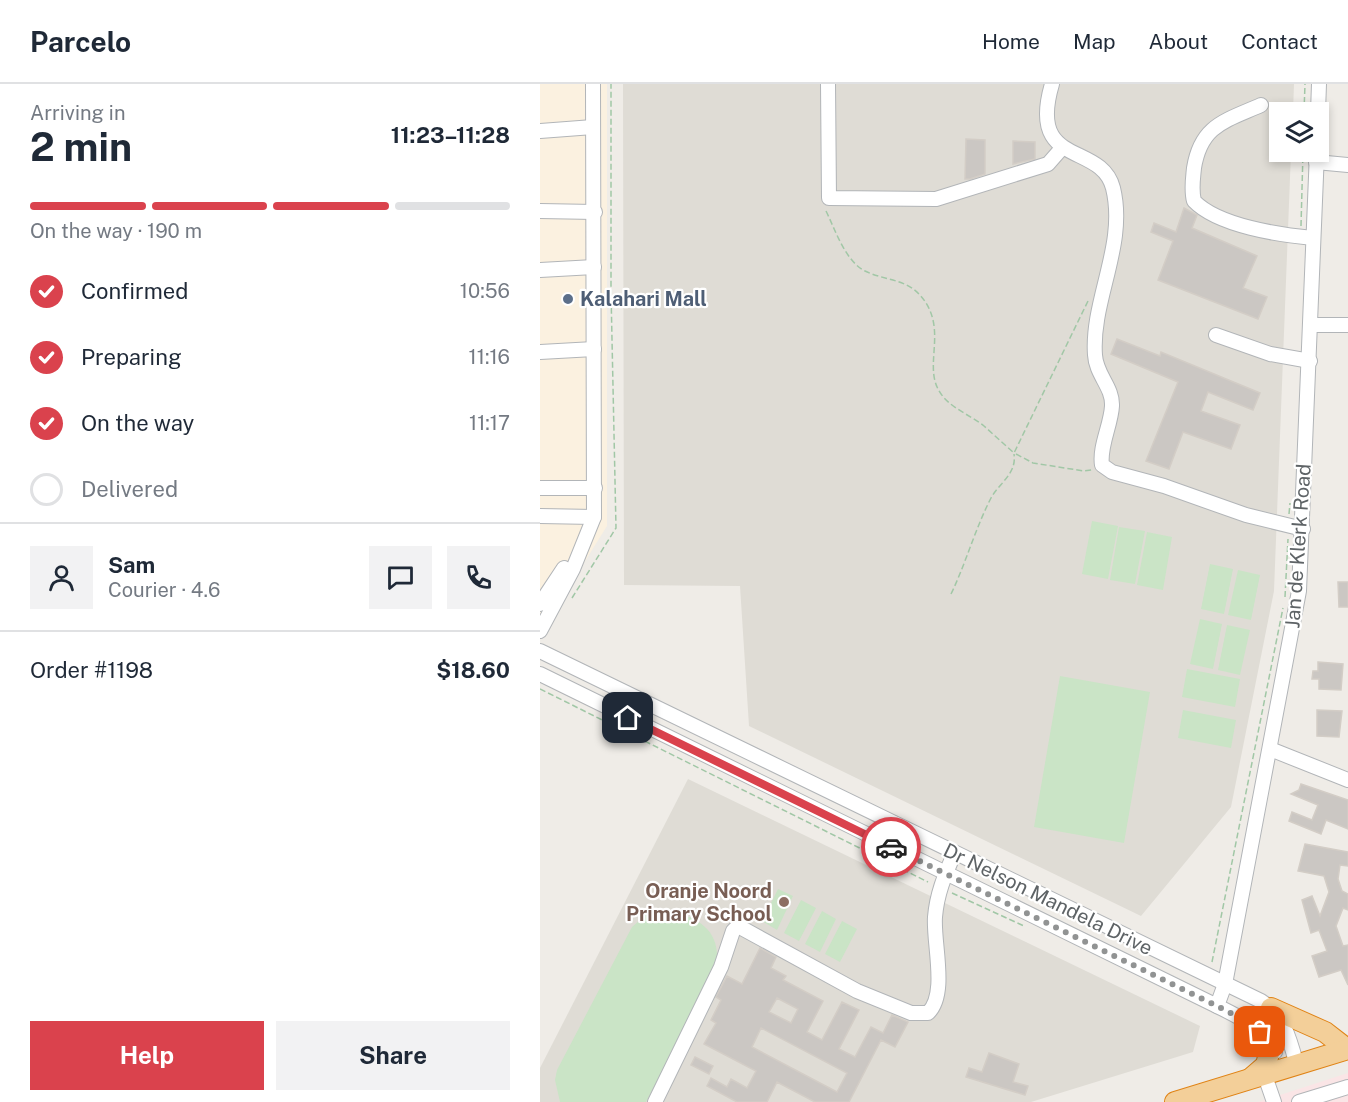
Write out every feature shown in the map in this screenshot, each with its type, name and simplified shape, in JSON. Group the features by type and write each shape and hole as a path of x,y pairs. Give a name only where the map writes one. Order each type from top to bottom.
{"highway":[{"path":"1271,1008 1325,1032 1347,1049"},
{"path":"1243,1082 1266,1065 1271,1045"},
{"path":"1175,1102 1347,1049"}],"street":[{"path":"540,631 580,551 594,517 593,84"},
{"path":"828,84 829,198 936,199 1048,164 1062,148"},
{"path":"1052,84 1048,113 1049,129 1062,148 1101,167 1111,178 1114,194 1114,242 1095,337 1097,368 1112,396 1110,422 1102,454 1105,468 1246,515 1303,529"},
{"path":"1318,102 1319,84"},
{"path":"1261,105 1204,136 1197,150 1193,197 1200,207 1226,220 1306,238"},
{"path":"540,131 593,127"},
{"path":"1329,160 1348,165"},
{"name":"Jan de Klerk Road","path":"1217,1006 1225,984 1298,600 1311,325 1306,238 1316,162"},
{"path":"540,212 595,212"},
{"path":"540,270 594,267"},
{"path":"1311,325 1348,325"},
{"path":"1216,335 1270,354 1310,361"},
{"path":"540,352 594,349"},
{"path":"540,489 595,488"},
{"path":"540,516 594,517"},
{"path":"540,604 580,551"},
{"name":"Dr Nelson Mandela Drive","path":"540,651 1271,1008 1286,1027 1280,1071"},
{"name":"Dr Nelson Mandela Drive","path":"541,678 1248,1022 1271,1045 1280,1071"},
{"path":"1270,749 1348,780"},
{"path":"655,1102 722,967 734,929 738,926 857,991 911,1013 928,1013 938,996 935,919 939,887 954,854"},
{"path":"1274,1102 1280,1071"},
{"path":"1299,1102 1348,1086"}],"path":[{"path":"1304,102 1305,84"},
{"path":"1303,162 1306,238"},
{"path":"829,198 823,205 846,251 864,270 904,283 919,294 927,306 935,325 937,347 933,370 937,388 945,400 982,425 1014,453 1033,463 1084,471 1105,468"},
{"path":"951,594 992,496 1016,463 1014,453 1089,298"},
{"path":"1211,965 1285,599 1290,500"},
{"path":"541,678 939,887 1025,926"}],"shaded area":[{"name":"Kalahari Mall","path":"540,84 607,84 607,526 577,574 540,619"},
{"path":"623,84 1294,84 1293,102 1269,102 1269,162 1291,162 1274,591 1231,807 1141,916 749,726 740,586 624,585"},
{"name":"Oranje Noord Primary School","path":"688,779 1200,1026 1193,1052 1031,1102 540,1102 540,1068"},
{"path":"1348,1073 1348,1102 1258,1102"}],"green space":[{"path":"1092,521 1118,526 1108,579 1082,574"},
{"path":"1119,527 1145,531 1135,584 1110,580"},
{"path":"1147,532 1172,537 1163,590 1137,585"},
{"path":"1210,564 1233,569 1224,614 1201,609"},
{"path":"1238,570 1260,575 1251,620 1228,615"},
{"path":"1200,619 1222,624 1213,669 1190,664"},
{"path":"1227,625 1250,630 1240,675 1218,670"},
{"path":"1187,669 1240,679 1235,707 1182,697"},
{"path":"1060,676 1150,692 1124,843 1034,827"},
{"path":"1183,710 1236,720 1231,748 1178,738"},
{"path":"778,889 793,896 777,930 762,921"},
{"path":"801,900 816,908 799,941 784,933"},
{"path":"670,911 692,918 708,930 716,946 716,970 646,1102 560,1102 555,1080 557,1070 632,927 647,914"},
{"path":"822,911 836,919 820,952 805,944"},
{"path":"842,921 857,929 840,962 825,954"}],"building":[{"path":"966,139 985,140 985,174 970,179 965,179"},
{"path":"1013,141 1035,142 1035,159 1013,164"},
{"path":"1184,208 1197,215 1192,228 1257,256 1243,288 1267,297 1258,319 1158,280 1173,241 1151,232 1154,223 1176,232"},
{"path":"1117,339 1160,356 1161,352 1260,393 1253,410 1208,392 1201,411 1240,425 1231,449 1183,432 1169,469 1146,461 1178,382 1111,354"},
{"path":"1338,582 1348,582 1348,607 1339,607"},
{"path":"1318,662 1343,664 1341,690 1319,689 1319,679 1312,679 1313,671 1318,671"},
{"path":"1317,710 1342,711 1339,737 1317,736"},
{"path":"1301,784 1348,800 1348,829 1326,820 1321,834 1289,821 1292,812 1312,820 1318,805 1291,794 1299,790"},
{"path":"1305,844 1348,852 1348,866 1340,865 1338,879 1342,891 1348,894 1348,910 1343,908 1336,926 1343,946 1348,945 1348,985 1341,970 1319,977 1312,956 1327,951 1319,930 1311,933 1302,900 1312,896 1320,916 1329,892 1324,876 1298,871"},
{"path":"760,948 776,957 771,968 786,976 783,980 823,1001 807,1032 822,1040 842,1002 859,1010 839,1049 855,1057 871,1027 883,1033 892,1015 908,1022 895,1047 881,1040 849,1102 815,1102 777,1082 767,1102 737,1102 707,1086 711,1078 727,1087 731,1079 747,1088 756,1071 704,1044 716,1023 711,1020 721,1000 716,997 727,976 742,984","holes":["777,998 798,1009 791,1023 769,1012","761,1028 847,1073 837,1092 752,1047"]},
{"path":"989,1053 1019,1064 1013,1082 1028,1086 1025,1095 966,1077 969,1068 982,1072"},
{"path":"695,1057 713,1066 709,1074 691,1065"}],"way so far":[{"path":"891,847 1217,1006 1248,1022 1260,1032"}],"place":[{"name":"Kalahari Mall","path":"568,299"},
{"name":"Oranje Noord Primary School","path":"784,902"}],"route":[{"path":"628,718 891,847"}]}
